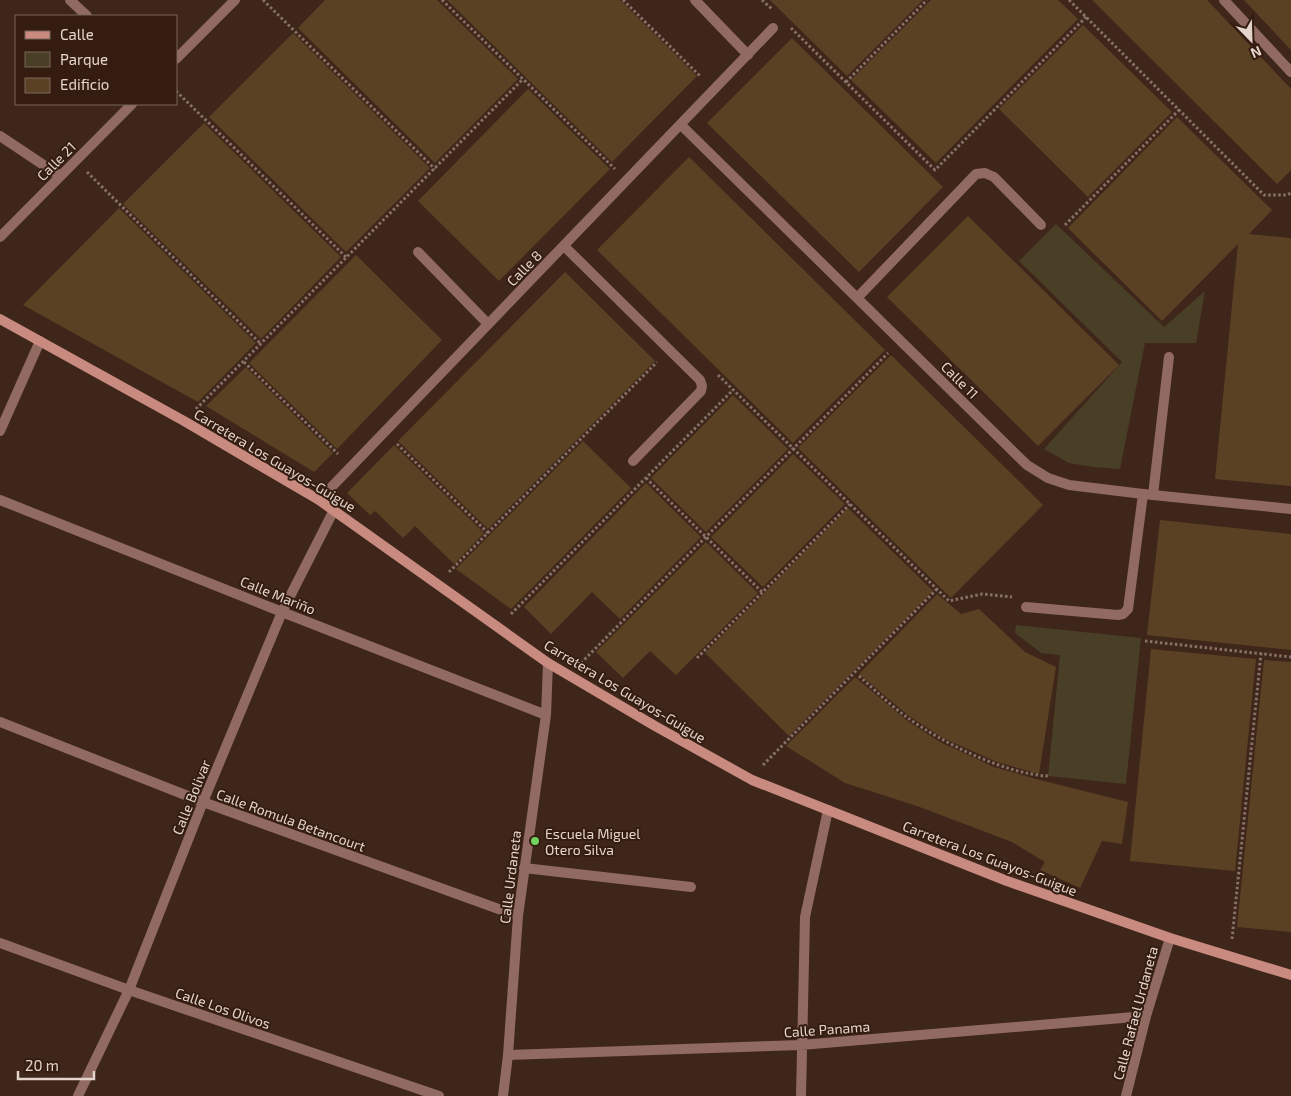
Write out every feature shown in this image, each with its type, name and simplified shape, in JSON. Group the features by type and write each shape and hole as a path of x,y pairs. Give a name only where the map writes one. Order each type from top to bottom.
{"main road":[{"name":"Carretera Los Guayos-Guigue","path":"0,319 184,421 319,500 548,663 750,779 1007,881 1170,938 1291,975"}],"street":[{"path":"70,0 85,15"},
{"path":"178,57 235,0"},
{"path":"695,0 748,55"},
{"path":"1224,0 1291,72"},
{"name":"Calle 8","path":"319,500 773,28"},
{"name":"Calle 21","path":"0,237 131,105"},
{"name":"Calle 11","path":"681,125 1027,465 1048,478 1069,485 1291,509"},
{"path":"0,136 60,176"},
{"path":"857,298 976,174 985,173 994,177 1041,225"},
{"path":"564,246 670,349 700,380 702,386 701,391 633,461"},
{"path":"418,252 488,324"},
{"path":"0,431 40,341"},
{"path":"1026,607 1118,615 1123,614 1128,609 1169,357"},
{"name":"Calle Mariño","path":"0,500 546,714"},
{"name":"Calle Bolivar","path":"78,1096 129,990 203,802 282,612 334,510"},
{"name":"Calle Urdaneta","path":"503,1096 508,1055 518,916 546,714 548,663"},
{"name":"Calle Romula Betancourt","path":"0,722 203,802 518,916"},
{"path":"801,1096 805,917 828,810"},
{"path":"524,868 691,887"},
{"name":"Calle Rafael Urdaneta","path":"1126,1096 1146,1016 1170,938"},
{"name":"Calle Los Olivos","path":"0,943 129,990 439,1096"},
{"name":"Calle Panama","path":"508,1055 801,1045 1146,1016"}],"path":[{"path":"263,0 435,168"},
{"path":"442,0 627,181"},
{"path":"623,0 715,90"},
{"path":"762,0 776,14"},
{"path":"846,82 927,0"},
{"path":"1069,0 1264,195 1287,195 1291,193"},
{"path":"790,27 935,170 1086,17"},
{"path":"184,421 523,79"},
{"path":"178,92 347,258"},
{"path":"1065,226 1180,109"},
{"path":"75,161 262,344"},
{"path":"569,675 900,340"},
{"path":"438,584 670,349"},
{"path":"244,362 351,466"},
{"path":"712,370 948,601 982,594 1017,598"},
{"path":"498,627 733,390"},
{"path":"384,432 488,533"},
{"path":"646,478 762,592"},
{"path":"697,658 850,504"},
{"path":"750,779 937,589"},
{"path":"1145,641 1291,657"},
{"path":"1230,956 1261,653"},
{"path":"859,676 907,718 942,739 996,764 1038,776 1048,776"}],"green space":[{"path":"1056,224 1164,327 1205,291 1196,343 1145,343 1120,469 1069,463 1044,449 1122,362 1019,261"},
{"path":"1016,625 1141,638 1126,784 1048,776 1060,655 1041,653 1015,633"}],"building":[{"path":"325,0 437,0 518,79 435,163 298,28"},
{"path":"447,0 620,0 697,76 612,162"},
{"path":"770,0 923,0 847,76"},
{"path":"931,0 1058,0 1078,19 936,163 851,80"},
{"path":"1092,0 1207,0 1291,89 1291,170 1277,184"},
{"path":"1244,0 1291,0 1291,50"},
{"path":"1083,25 1172,112 1088,197 999,109"},
{"path":"293,33 430,168 346,252 209,117"},
{"path":"792,38 943,187 859,272 707,123"},
{"path":"528,89 610,169 499,281 418,201"},
{"path":"1177,117 1272,210 1249,234 1291,238 1291,486 1215,479 1238,244 1162,321 1068,228"},
{"path":"204,123 341,257 261,339 123,204"},
{"path":"689,157 885,350 793,443 597,250"},
{"path":"119,208 256,343 198,402 23,305"},
{"path":"968,216 1119,365 1038,446 887,297"},
{"path":"356,255 442,340 337,449 249,363"},
{"path":"565,272 655,361 488,529 398,441"},
{"path":"891,355 1043,505 951,598 798,448"},
{"path":"246,367 333,453 314,472 206,406"},
{"path":"733,395 788,449 706,532 651,478"},
{"path":"583,441 631,488 511,609 456,569"},
{"path":"394,445 484,533 454,564 415,526 403,538 375,511 370,515 347,493"},
{"path":"793,454 845,504 763,587 711,537"},
{"path":"646,483 701,537 620,619 592,592 551,634 524,607"},
{"path":"848,508 933,591 789,736 705,653"},
{"path":"1160,520 1291,534 1291,650 1147,635"},
{"path":"706,542 758,593 676,675 650,651 623,678 596,652"},
{"path":"937,594 961,614 979,609 1025,652 1056,667 1039,774 997,762 943,738 909,716 859,674"},
{"path":"1151,649 1256,659 1235,871 1130,861"},
{"path":"1264,660 1291,662 1291,932 1237,927"},
{"path":"855,677 906,720 940,742 994,767 1128,802 1122,844 1102,841 1080,888 1040,870 1045,862 1012,842 917,806 845,783 786,746"}],"place":[{"name":"Escuela Miguel Otero Silva","path":"535,841"}]}
